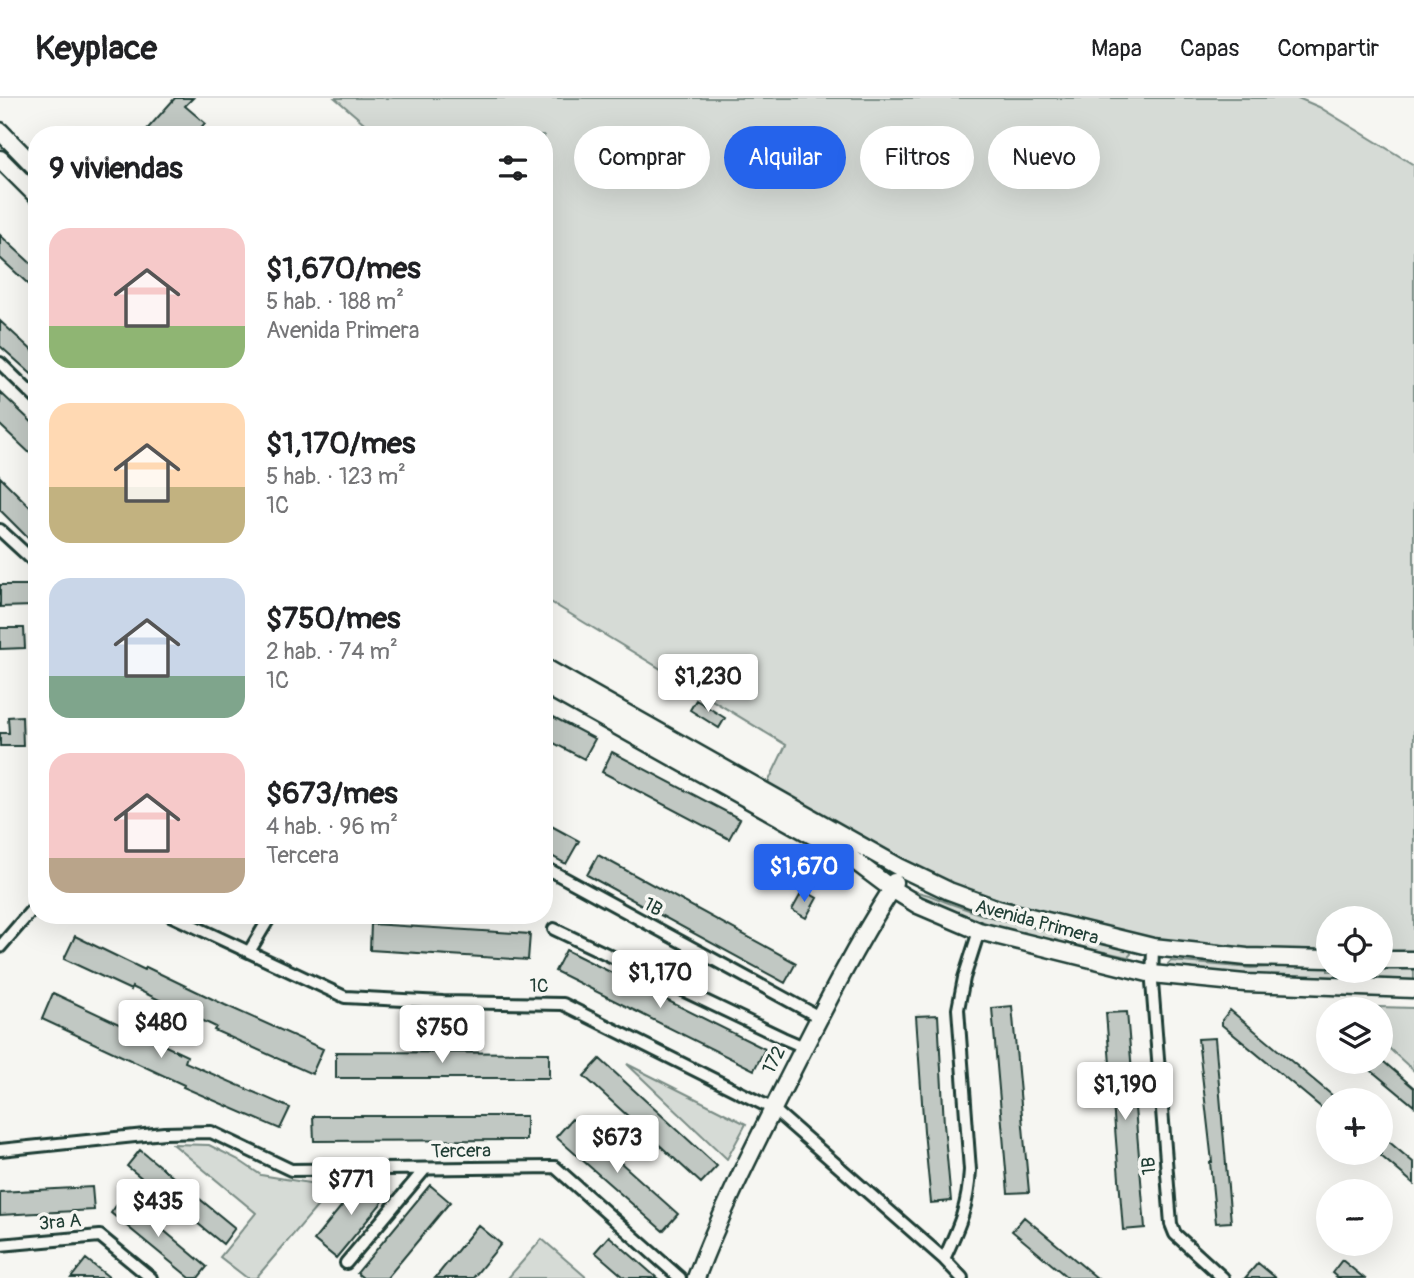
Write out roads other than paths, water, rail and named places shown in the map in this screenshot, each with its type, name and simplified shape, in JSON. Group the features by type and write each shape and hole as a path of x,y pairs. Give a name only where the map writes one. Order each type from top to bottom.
{"street":[{"path":"0,131 28,160"},
{"path":"0,159 28,187"},
{"path":"0,363 28,389"},
{"path":"0,530 28,556"},
{"name":"Avenida Primera","path":"553,672 900,867 949,891 998,909 1153,947 1247,957 1316,959"},
{"name":"Avenida Primera","path":"553,690 844,853 891,890 918,905 979,930 1152,974 1245,982 1414,989"},
{"name":"172","path":"695,1278 711,1237 804,1046 891,890 900,867"},
{"name":"1B","path":"553,872 819,1017"},
{"path":"0,947 28,914"},
{"name":"1C","path":"189,924 345,997 563,1004 773,1109 944,1259 962,1278"},
{"path":"249,952 266,924"},
{"path":"554,929 804,1046"},
{"path":"944,1259 962,1220 969,1195 970,1170 958,1009 979,930"},
{"name":"1B","path":"1153,947 1152,974 1171,1224 1175,1234 1223,1278"},
{"path":"1393,960 1414,960"},
{"name":"Tercera","path":"0,1150 164,1133 211,1132 291,1170 555,1167 680,1278"},
{"path":"346,1264 425,1169"},
{"name":"3ra A","path":"0,1245 100,1236 151,1278"}]}
